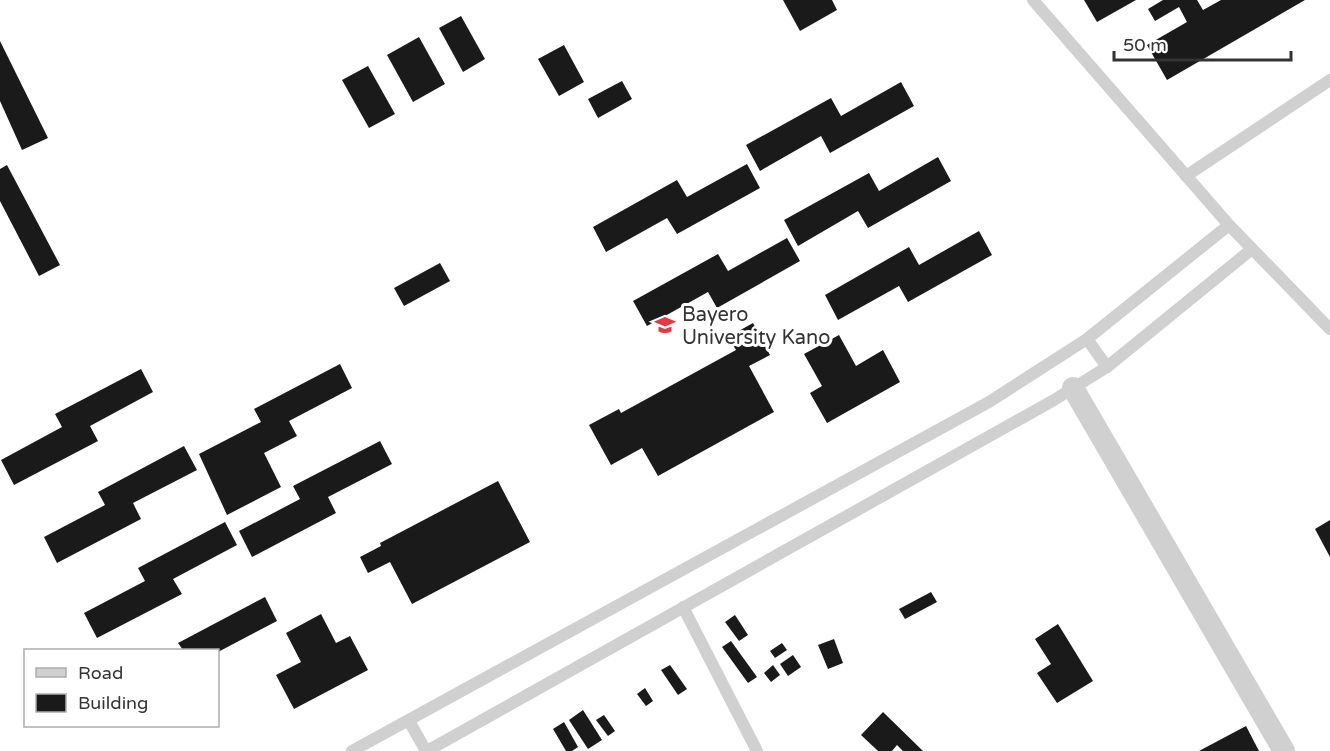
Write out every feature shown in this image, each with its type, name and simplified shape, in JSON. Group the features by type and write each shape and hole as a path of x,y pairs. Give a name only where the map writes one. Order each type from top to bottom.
{"street":[{"path":"1073,388 1284,751"}],"lane":[{"path":"1033,0 1229,225 1330,329"},
{"path":"1186,176 1330,80"},
{"path":"352,751 989,402 1088,339 1229,225"},
{"path":"409,721 426,751 1073,388 1107,367 1252,249"},
{"path":"1088,339 1107,367"},
{"path":"683,607 757,751"}],"building":[{"path":"783,0 832,0 837,10 800,31"},
{"path":"1084,0 1136,0 1097,22"},
{"path":"1163,0 1197,0 1203,10 1221,0 1305,0 1167,80 1147,45 1187,22 1179,7 1155,21 1148,9"},
{"path":"461,16 485,59 463,72 439,28"},
{"path":"419,37 445,84 413,102 387,55"},
{"path":"0,41 48,138 22,150 0,101"},
{"path":"564,45 584,82 559,96 538,59"},
{"path":"368,66 395,114 369,128 342,80"},
{"path":"622,81 632,99 598,118 588,99"},
{"path":"901,82 914,106 830,153 821,136 760,171 746,145 831,98 841,116"},
{"path":"938,157 951,181 868,228 858,211 798,246 784,220 869,173 879,191"},
{"path":"747,164 760,188 677,234 667,218 606,252 593,227 677,180 687,197"},
{"path":"7,165 60,265 39,276 0,201 0,169"},
{"path":"979,231 992,255 908,302 899,286 838,320 825,295 909,247 919,265"},
{"path":"787,238 800,261 717,308 708,292 647,326 633,301 718,254 728,271"},
{"path":"440,263 450,281 404,306 394,288"},
{"path":"753,323 770,355 749,366 774,412 658,476 642,448 611,465 589,425 619,409 621,413 736,350 728,337"},
{"path":"839,335 856,366 883,350 900,382 827,423 810,393 822,386 804,354"},
{"path":"340,364 352,388 289,421 297,436 264,453 281,487 227,515 199,454 261,422 254,409"},
{"path":"141,369 153,392 90,426 98,441 14,485 1,460 62,427 55,414"},
{"path":"380,441 392,464 328,497 336,513 252,557 239,531 300,499 293,486"},
{"path":"184,446 197,470 133,503 141,519 57,563 44,537 105,505 98,492"},
{"path":"498,481 530,542 412,604 390,562 368,573 360,557 381,546 380,543"},
{"path":"1330,520 1330,557 1315,529"},
{"path":"225,522 237,545 173,579 182,594 97,638 84,613 145,581 138,568"},
{"path":"931,592 937,602 905,619 899,609"},
{"path":"265,597 277,621 219,651 219,649 182,649 178,643"},
{"path":"321,614 336,643 350,636 368,670 294,709 276,675 301,662 286,633"},
{"path":"735,615 748,635 739,641 725,622"},
{"path":"1058,624 1093,681 1057,703 1037,673 1051,664 1035,639"},
{"path":"834,639 843,663 828,669 818,645"},
{"path":"731,641 757,677 748,683 722,647"},
{"path":"782,643 787,650 775,658 770,651"},
{"path":"793,655 801,667 788,676 780,664"},
{"path":"670,665 687,689 678,695 661,670"},
{"path":"773,665 780,675 771,682 764,673"},
{"path":"645,688 653,701 646,706 637,694"},
{"path":"583,710 602,740 588,749 569,720"},
{"path":"883,712 923,751 903,751 897,745 892,751 878,751 861,735"},
{"path":"604,715 615,731 608,736 596,720"},
{"path":"564,722 578,747 572,751 566,751 553,729"},
{"path":"1246,726 1259,751 1199,751"}],"place":[{"name":"Bayero University Kano","path":"665,325"}]}
